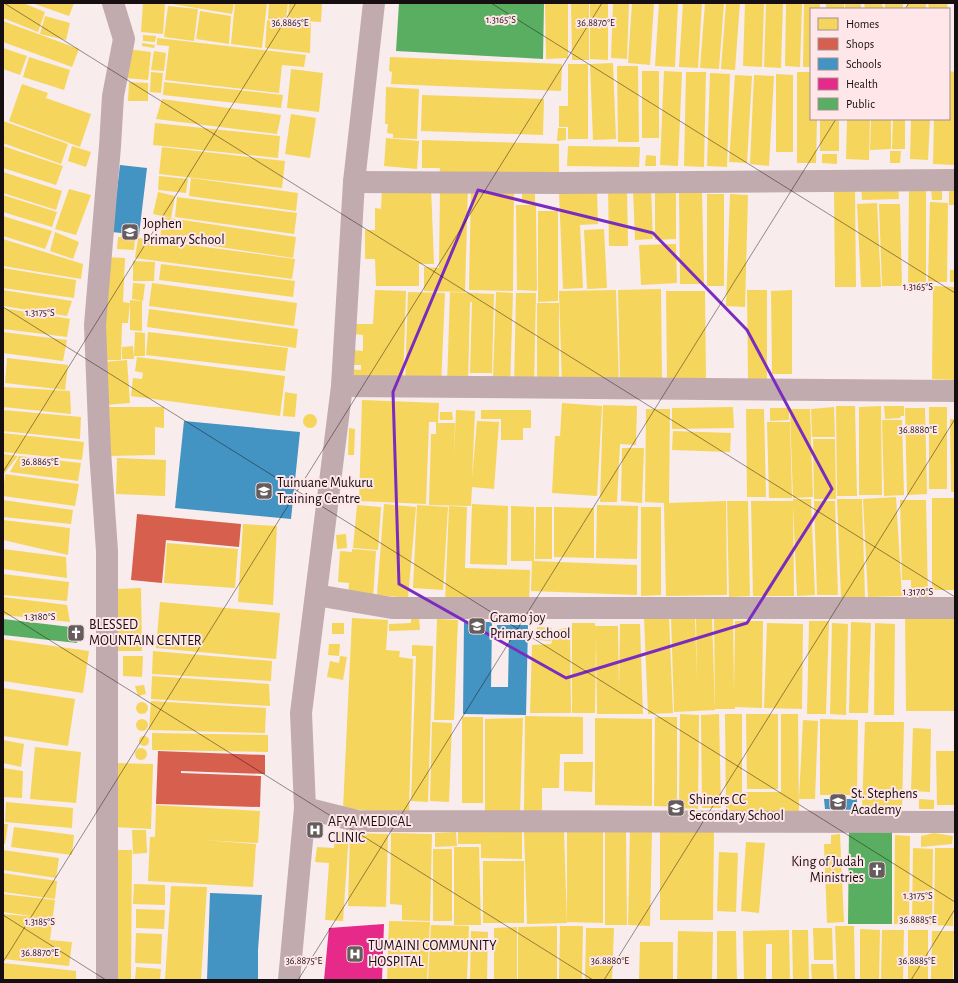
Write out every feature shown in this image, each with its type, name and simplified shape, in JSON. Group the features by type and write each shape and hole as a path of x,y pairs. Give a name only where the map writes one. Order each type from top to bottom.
{"street":[{"path":"107,980 107,551 100,452 95,325 113,96 124,39 113,3"},
{"path":"288,980 305,808 301,713 342,386 354,182 374,3"},
{"path":"354,182 558,183 955,180"},
{"path":"342,386 955,391"},
{"path":"316,595 392,608 955,608"},
{"path":"305,808 357,821 955,822"}],"highlighted area":[{"path":"478,190 653,233 747,330 832,489 747,623 566,678 399,584 393,392"}],"building: Homes":[{"path":"3,3 23,3 45,12 38,32 3,18"},
{"path":"32,3 74,3 69,16"},
{"path":"143,3 165,4 163,34 141,32"},
{"path":"166,3 234,3 232,14"},
{"path":"235,3 267,3 262,48 231,44"},
{"path":"269,3 288,3 286,20 268,19"},
{"path":"289,3 322,3 321,22 288,20"},
{"path":"545,3 568,3 568,58 546,59"},
{"path":"571,3 589,3 589,60 572,60"},
{"path":"590,3 608,3 608,60 590,59"},
{"path":"613,3 629,3 627,59 611,58"},
{"path":"632,3 654,3 650,65 628,63"},
{"path":"659,3 678,3 675,67 655,66"},
{"path":"683,3 702,3 698,68 679,67"},
{"path":"705,3 724,3 719,69 700,68"},
{"path":"726,3 740,3 735,70 721,69"},
{"path":"745,3 764,3 762,67 743,66"},
{"path":"766,3 783,3 781,68 764,67"},
{"path":"786,3 802,3 800,67 785,66"},
{"path":"804,3 820,3 820,8 810,8 810,67 803,67"},
{"path":"826,3 844,3 844,8 826,8"},
{"path":"845,3 861,3 861,8 845,8"},
{"path":"864,3 882,3 883,8 865,8"},
{"path":"885,3 903,3 903,8 885,8"},
{"path":"907,3 926,3 926,8 907,8"},
{"path":"928,3 947,3 948,8 929,8"},
{"path":"168,6 198,9 194,41 164,37"},
{"path":"200,11 231,16 229,44 196,39"},
{"path":"45,16 70,23 66,40 40,34"},
{"path":"267,20 311,23 310,53 265,48"},
{"path":"3,21 79,49 72,67 3,42"},
{"path":"143,35 156,36 155,42 143,41"},
{"path":"157,38 306,55 304,67 282,65 279,93 165,80 169,46 157,45"},
{"path":"142,43 155,45 154,48 142,46"},
{"path":"3,48 27,56 20,75 3,69"},
{"path":"127,49 151,52 148,80 125,78"},
{"path":"154,51 166,53 164,71 151,70"},
{"path":"29,57 70,70 64,90 23,77"},
{"path":"390,57 562,64 561,91 391,84 392,72 389,71"},
{"path":"613,63 616,139 593,140 590,64"},
{"path":"568,64 588,64 588,139 568,139 568,127 559,127 559,106 568,106"},
{"path":"617,66 638,66 639,142 618,142"},
{"path":"291,69 323,73 319,112 287,108"},
{"path":"642,71 659,71 659,138 642,138"},
{"path":"664,71 682,72 678,166 660,165"},
{"path":"950,71 955,72 955,165 933,164 934,120 950,120"},
{"path":"151,72 163,73 161,93 150,92"},
{"path":"686,72 706,72 704,167 684,166"},
{"path":"797,72 810,72 810,120 817,120 816,163 797,163"},
{"path":"710,73 730,74 727,167 707,166"},
{"path":"776,74 793,75 793,152 776,152"},
{"path":"735,75 752,76 747,163 729,162"},
{"path":"754,75 774,76 769,166 750,164"},
{"path":"129,82 148,83 148,101 128,101"},
{"path":"164,82 283,95 281,108 163,95"},
{"path":"22,84 48,93 46,98 91,114 80,147 9,121"},
{"path":"386,87 419,89 417,139 393,138 393,134 387,133 388,124 385,124"},
{"path":"422,95 544,99 543,135 421,131"},
{"path":"162,99 281,115 277,134 156,119"},
{"path":"291,114 316,118 310,158 285,154"},
{"path":"820,120 839,120 839,151 820,151"},
{"path":"847,120 870,120 869,160 846,159"},
{"path":"871,120 891,120 891,149 870,150"},
{"path":"893,120 905,120 905,149 892,149"},
{"path":"911,120 930,120 928,160 910,159"},
{"path":"3,121 68,144 61,164 3,143"},
{"path":"155,123 280,136 278,158 153,145"},
{"path":"558,128 566,128 566,140 557,141"},
{"path":"386,138 419,141 417,169 384,166"},
{"path":"422,140 559,144 559,181 439,178 440,168 422,168"},
{"path":"3,146 63,166 56,185 3,168"},
{"path":"72,146 91,152 86,167 68,161"},
{"path":"568,146 640,147 639,167 567,166"},
{"path":"162,147 285,161 282,188 159,174"},
{"path":"890,151 901,151 900,163 890,163"},
{"path":"822,154 837,154 837,164 822,163"},
{"path":"646,155 656,156 656,166 645,166"},
{"path":"3,172 62,191 56,210 3,193"},
{"path":"159,176 188,179 186,193 158,190"},
{"path":"191,178 298,193 296,211 189,196"},
{"path":"898,185 899,199 862,200 861,187"},
{"path":"382,186 431,186 434,264 419,264 419,286 376,286 375,259 365,259 365,230 375,230 375,208 381,209"},
{"path":"608,186 627,186 628,246 609,246"},
{"path":"440,187 468,187 465,292 424,291 424,267 439,268"},
{"path":"471,187 514,188 513,291 469,290"},
{"path":"651,188 653,239 635,240 633,189"},
{"path":"855,188 856,287 835,287 834,189"},
{"path":"926,188 926,286 908,286 909,189"},
{"path":"69,189 91,195 76,235 55,229"},
{"path":"655,189 676,189 676,239 655,240"},
{"path":"931,189 942,189 942,200 932,200"},
{"path":"949,189 955,189 955,205 949,205"},
{"path":"597,191 598,224 580,225 583,288 563,289 559,192"},
{"path":"679,191 702,191 704,284 680,284"},
{"path":"158,192 175,196 171,218 153,214"},
{"path":"522,194 535,194 535,203 522,203"},
{"path":"707,194 724,194 724,286 707,286"},
{"path":"730,194 748,195 745,307 726,306"},
{"path":"3,195 57,212 52,227 3,212"},
{"path":"177,197 297,213 294,234 175,217"},
{"path":"930,202 948,203 947,282 928,282"},
{"path":"877,203 881,287 861,287 857,204"},
{"path":"879,204 900,204 902,286 882,286"},
{"path":"516,205 536,205 537,291 517,290"},
{"path":"538,211 558,211 558,301 538,302"},
{"path":"3,216 52,231 45,249 3,236"},
{"path":"163,217 296,237 293,258 160,238"},
{"path":"604,229 607,288 587,289 584,230"},
{"path":"55,232 79,242 73,259 50,251"},
{"path":"118,237 135,238 134,250 117,249"},
{"path":"138,238 295,259 292,279 135,258"},
{"path":"3,239 83,264 81,279 3,266"},
{"path":"676,244 677,283 641,285 639,245"},
{"path":"105,257 125,258 123,302 130,303 128,323 122,323 121,360 99,360"},
{"path":"133,261 155,262 154,281 133,281"},
{"path":"161,264 295,281 293,297 159,280"},
{"path":"3,268 76,280 74,298 3,288"},
{"path":"950,270 955,270 955,282 950,282"},
{"path":"133,283 145,284 143,301 132,299"},
{"path":"152,283 297,303 294,326 149,306"},
{"path":"933,286 955,287 955,380 932,379"},
{"path":"661,289 662,380 620,380 618,290"},
{"path":"3,290 72,301 67,316 3,306"},
{"path":"375,290 406,291 403,385 349,383 349,369 361,370 361,365 351,365 352,350 363,351 363,335 353,334 354,324 373,324"},
{"path":"616,290 619,386 562,387 559,291"},
{"path":"747,290 767,290 767,380 748,380"},
{"path":"792,290 792,374 772,374 771,291"},
{"path":"666,291 705,291 706,380 667,380"},
{"path":"408,292 445,293 441,386 405,385"},
{"path":"450,292 494,294 492,373 470,373 472,302 470,302 468,385 447,385"},
{"path":"496,292 513,293 510,387 493,377"},
{"path":"516,293 536,293 534,386 514,386"},
{"path":"130,300 142,301 142,331 130,330"},
{"path":"537,303 559,303 559,387 537,387"},
{"path":"3,308 70,319 67,337 3,329"},
{"path":"149,309 298,329 296,348 147,327"},
{"path":"3,332 67,340 63,361 3,353"},
{"path":"135,332 145,333 145,356 134,356"},
{"path":"148,332 288,348 285,371 146,355"},
{"path":"133,346 134,359 122,359 122,347"},
{"path":"137,357 285,376 280,416 131,396 133,378 142,379 143,373 135,371"},
{"path":"7,358 68,365 65,390 5,383"},
{"path":"127,360 130,403 106,405 103,362"},
{"path":"3,387 70,391 71,414 3,407"},
{"path":"285,392 297,394 295,417 283,416"},
{"path":"362,400 439,403 438,423 455,423 454,459 456,410 475,411 472,479 477,421 499,422 494,489 472,487 471,506 429,505 431,434 436,434 436,422 429,422 426,504 359,501"},
{"path":"562,403 602,406 597,496 552,493 555,436 560,436"},
{"path":"603,405 637,406 636,445 620,444 617,502 600,502"},
{"path":"836,406 855,406 857,496 837,496"},
{"path":"881,406 882,495 859,495 859,407"},
{"path":"884,406 904,406 904,416 901,416 900,418 885,419"},
{"path":"109,407 164,407 164,428 155,427 155,455 110,456"},
{"path":"733,407 734,428 672,429 672,408"},
{"path":"834,407 835,437 812,437 811,409"},
{"path":"929,407 947,407 947,489 929,489"},
{"path":"770,408 789,408 789,420 770,421"},
{"path":"905,408 925,408 927,494 907,495"},
{"path":"646,409 670,409 669,503 726,501 727,595 666,596 664,503 645,502"},
{"path":"746,409 764,409 766,497 747,497"},
{"path":"790,409 810,409 813,497 793,498"},
{"path":"3,410 81,417 80,439 3,431"},
{"path":"481,410 531,410 531,428 523,428 523,440 501,440 501,419 481,419"},
{"path":"440,412 452,412 453,420 440,420"},
{"path":"310,414 315,416 317,421 315,426 310,428 305,426 303,421 305,416"},
{"path":"950,419 955,419 955,492 951,492"},
{"path":"882,420 902,420 904,495 884,496"},
{"path":"767,422 790,422 792,498 769,498"},
{"path":"349,428 355,429 354,455 348,455"},
{"path":"673,431 731,433 730,452 672,450"},
{"path":"3,433 84,442 82,460 3,452"},
{"path":"813,439 835,439 836,499 814,499"},
{"path":"622,448 644,448 642,503 621,501"},
{"path":"3,454 18,456 3,475"},
{"path":"19,456 81,463 78,481 10,472"},
{"path":"117,458 166,460 165,496 116,494"},
{"path":"5,474 79,484 75,506 3,496"},
{"path":"896,497 902,596 868,597 863,499"},
{"path":"932,498 955,498 955,590 932,590"},
{"path":"793,499 811,499 815,595 797,596 793,505 794,596 753,596 751,501 793,501"},
{"path":"837,499 862,499 865,597 841,598"},
{"path":"3,500 73,510 71,524 3,517"},
{"path":"900,500 926,500 928,597 911,598 911,580 902,580"},
{"path":"727,501 748,501 750,596 729,597"},
{"path":"814,501 835,501 838,595 817,595"},
{"path":"384,504 416,507 408,598 377,595"},
{"path":"472,504 508,506 507,565 470,564"},
{"path":"357,505 381,507 378,550 353,548"},
{"path":"417,505 448,507 443,590 413,588"},
{"path":"597,505 638,506 637,559 596,558"},
{"path":"449,506 467,507 465,568 530,570 529,606 445,602"},
{"path":"511,506 534,507 534,561 637,565 637,595 531,591 532,561 511,561"},
{"path":"536,507 552,507 552,559 535,559"},
{"path":"554,507 594,508 594,558 554,557"},
{"path":"641,507 661,507 661,595 641,596"},
{"path":"3,520 70,528 68,555 3,540"},
{"path":"243,524 277,526 273,605 238,602"},
{"path":"346,534 347,548 337,549 336,535"},
{"path":"167,543 238,549 235,588 164,583"},
{"path":"3,549 66,557 67,578 3,569"},
{"path":"352,549 376,551 373,599 348,597 349,583 338,582 340,551 352,552"},
{"path":"3,574 69,582 67,601 3,595"},
{"path":"141,588 142,651 118,651 116,589"},
{"path":"3,597 67,605 70,622 3,615"},
{"path":"160,602 280,613 276,659 156,648"},
{"path":"712,616 715,710 674,712 671,617 695,617 697,681 696,617"},
{"path":"714,616 733,616 734,692 735,621 763,621 762,708 735,707 735,709 715,709"},
{"path":"905,616 955,616 955,711 906,711"},
{"path":"419,617 420,630 389,631 389,624 411,623 411,618"},
{"path":"669,617 673,713 648,714 644,618"},
{"path":"352,618 388,620 386,650 400,651 399,657 413,659 409,812 343,809"},
{"path":"437,619 458,620 454,720 434,720"},
{"path":"809,621 829,621 826,714 807,714"},
{"path":"851,622 871,623 868,713 849,713"},
{"path":"332,623 344,623 344,634 332,634"},
{"path":"572,623 595,623 595,626 618,626 619,691 620,624 640,624 643,714 597,714 596,637 595,713 572,713"},
{"path":"767,623 803,624 802,709 764,708"},
{"path":"832,623 848,624 846,715 830,714"},
{"path":"875,623 895,624 894,715 874,715"},
{"path":"537,627 552,628 551,641 537,640"},
{"path":"570,627 571,713 530,713 532,645 551,644 556,630"},
{"path":"3,639 89,651 83,693 3,681"},
{"path":"329,644 340,644 339,656 328,655"},
{"path":"412,645 433,646 428,802 411,801 416,656 412,656"},
{"path":"153,651 272,661 271,681 152,674"},
{"path":"123,656 143,656 142,677 123,676"},
{"path":"340,656 347,657 343,680 327,677 330,661 339,663"},
{"path":"152,676 269,684 270,706 151,699"},
{"path":"144,685 146,694 138,696 135,686"},
{"path":"3,688 75,699 68,746 3,736"},
{"path":"151,701 266,708 265,733 149,730"},
{"path":"140,702 144,702 148,708 144,714 140,714 136,710 136,706"},
{"path":"680,714 699,715 698,809 679,808"},
{"path":"719,714 721,808 702,808 701,715"},
{"path":"725,714 742,714 742,792 781,792 781,714 798,714 799,814 726,814"},
{"path":"746,714 778,714 778,789 747,789"},
{"path":"525,716 583,717 583,754 560,754 559,788 542,788 542,814 524,813"},
{"path":"462,717 483,717 483,803 462,803"},
{"path":"655,717 677,717 677,807 654,806"},
{"path":"523,718 520,812 485,815 485,719"},
{"path":"595,718 652,719 652,806 595,805"},
{"path":"142,719 146,721 148,725 146,729 142,731 138,729 136,725 138,721"},
{"path":"820,719 858,720 857,795 820,795"},
{"path":"803,720 818,721 815,799 799,799"},
{"path":"432,722 452,723 449,802 430,801"},
{"path":"865,722 904,722 902,811 862,810"},
{"path":"913,728 931,729 930,792 911,791"},
{"path":"152,733 268,735 268,752 152,750"},
{"path":"142,736 146,736 148,737 148,745 142,746 139,743 139,739"},
{"path":"3,740 24,744 21,767 3,763"},
{"path":"35,747 81,752 76,803 30,799"},
{"path":"139,748 143,748 147,754 143,760 139,760 135,756 135,752"},
{"path":"936,751 955,751 955,805 937,805"},
{"path":"564,762 593,762 592,792 564,791"},
{"path":"115,763 153,764 151,829 114,827"},
{"path":"3,768 23,771 22,798 3,797"},
{"path":"919,799 934,800 934,809 919,809"},
{"path":"6,802 73,808 72,828 5,822"},
{"path":"156,805 260,811 258,843 203,840 256,844 253,887 148,881 150,837 155,837"},
{"path":"3,824 8,824 5,844 3,843"},
{"path":"14,827 74,835 72,855 11,847"},
{"path":"567,828 603,828 603,923 567,922"},
{"path":"630,828 652,828 650,926 628,925"},
{"path":"605,829 626,829 627,925 605,925"},
{"path":"132,830 146,830 147,853 133,854"},
{"path":"458,830 522,830 522,859 481,858 481,844 458,844"},
{"path":"660,830 714,830 713,920 660,920"},
{"path":"335,831 349,832 343,921 325,920 329,863 315,862 317,847 334,848"},
{"path":"564,831 567,923 527,924 524,832"},
{"path":"456,832 457,846 435,847 435,833"},
{"path":"350,833 388,834 386,907 348,906"},
{"path":"391,833 432,834 430,921 402,920 402,905 390,904"},
{"path":"934,833 953,836 952,844 921,847 921,836"},
{"path":"840,834 844,922 827,923 824,844 831,844 831,835"},
{"path":"895,835 910,836 909,924 894,924"},
{"path":"746,842 765,843 759,913 741,911"},
{"path":"454,847 479,847 481,925 454,925"},
{"path":"913,848 933,849 932,925 912,925"},
{"path":"935,848 955,848 953,926 934,925"},
{"path":"433,849 452,849 452,921 433,921"},
{"path":"3,850 59,858 56,878 3,870"},
{"path":"114,850 132,850 131,980 112,980"},
{"path":"719,852 738,853 736,912 717,911"},
{"path":"483,861 524,861 524,923 483,923"},
{"path":"3,873 57,881 55,899 3,892"},
{"path":"134,884 165,885 165,905 133,904"},
{"path":"171,886 207,887 201,980 165,980"},
{"path":"3,894 55,900 50,940 72,942 69,966 3,959 3,914 38,917 3,912"},
{"path":"136,909 165,910 164,929 136,928"},
{"path":"389,921 430,922 427,980 387,980"},
{"path":"431,925 469,926 467,980 428,980"},
{"path":"557,926 557,980 518,980 518,927"},
{"path":"560,926 583,926 582,980 559,980"},
{"path":"835,926 854,926 855,980 837,980"},
{"path":"517,927 517,980 494,980 494,928"},
{"path":"586,928 614,928 612,980 585,980"},
{"path":"813,928 832,928 833,960 814,960"},
{"path":"860,929 880,930 879,980 860,980"},
{"path":"789,930 790,980 772,980 772,944 766,944 766,980 744,980 743,931"},
{"path":"792,930 808,930 809,980 793,980"},
{"path":"882,930 904,930 903,980 881,980"},
{"path":"908,930 928,930 928,980 908,980"},
{"path":"471,931 488,932 487,980 470,980"},
{"path":"678,931 713,932 712,980 677,980"},
{"path":"717,931 736,931 737,980 717,980"},
{"path":"932,931 954,931 953,980 931,980"},
{"path":"136,933 162,934 161,964 135,963"},
{"path":"640,942 673,942 673,980 639,980"},
{"path":"3,963 76,971 76,980 3,980"},
{"path":"811,964 833,964 834,980 812,980"},
{"path":"136,967 161,969 160,980 135,980"}],"building: Shops":[{"path":"137,514 241,524 239,547 166,540 162,583 131,580"},
{"path":"158,751 265,755 265,774 181,771 181,773 261,776 260,807 156,804"}],"building: Schools":[{"path":"120,165 147,168 139,235 112,232"},
{"path":"184,421 300,432 291,519 175,508"},
{"path":"464,622 492,622 491,687 508,687 509,635 497,635 497,625 528,625 526,715 463,714"},
{"path":"824,799 857,799 857,810 825,809"},
{"path":"210,893 262,895 258,950 258,980 207,980"}],"building: Health":[{"name":"TUMAINI COMMUNITY HOSPITAL","path":"384,924 382,980 324,980 329,928"}],"building: Public":[{"path":"399,3 544,3 543,59 396,51"},
{"path":"3,619 79,628 77,643 3,635"},
{"path":"849,829 892,829 892,924 848,924"}],"place":[{"name":"Jophen Primary School","path":"130,232"},
{"name":"Tuinuane Mukuru Training Centre","path":"264,491"},
{"name":"Gramo joy Primary school","path":"477,626"},
{"name":"BLESSED MOUNTAIN CENTER","path":"76,633"},
{"name":"St. Stephens Academy","path":"838,802"},
{"name":"Shiners CC Secondary School","path":"676,808"},
{"name":"AFYA MEDICAL CLINIC","path":"315,830"},
{"name":"King of Judah Ministries","path":"877,870"},
{"name":"TUMAINI COMMUNITY HOSPITAL","path":"355,954"}]}
